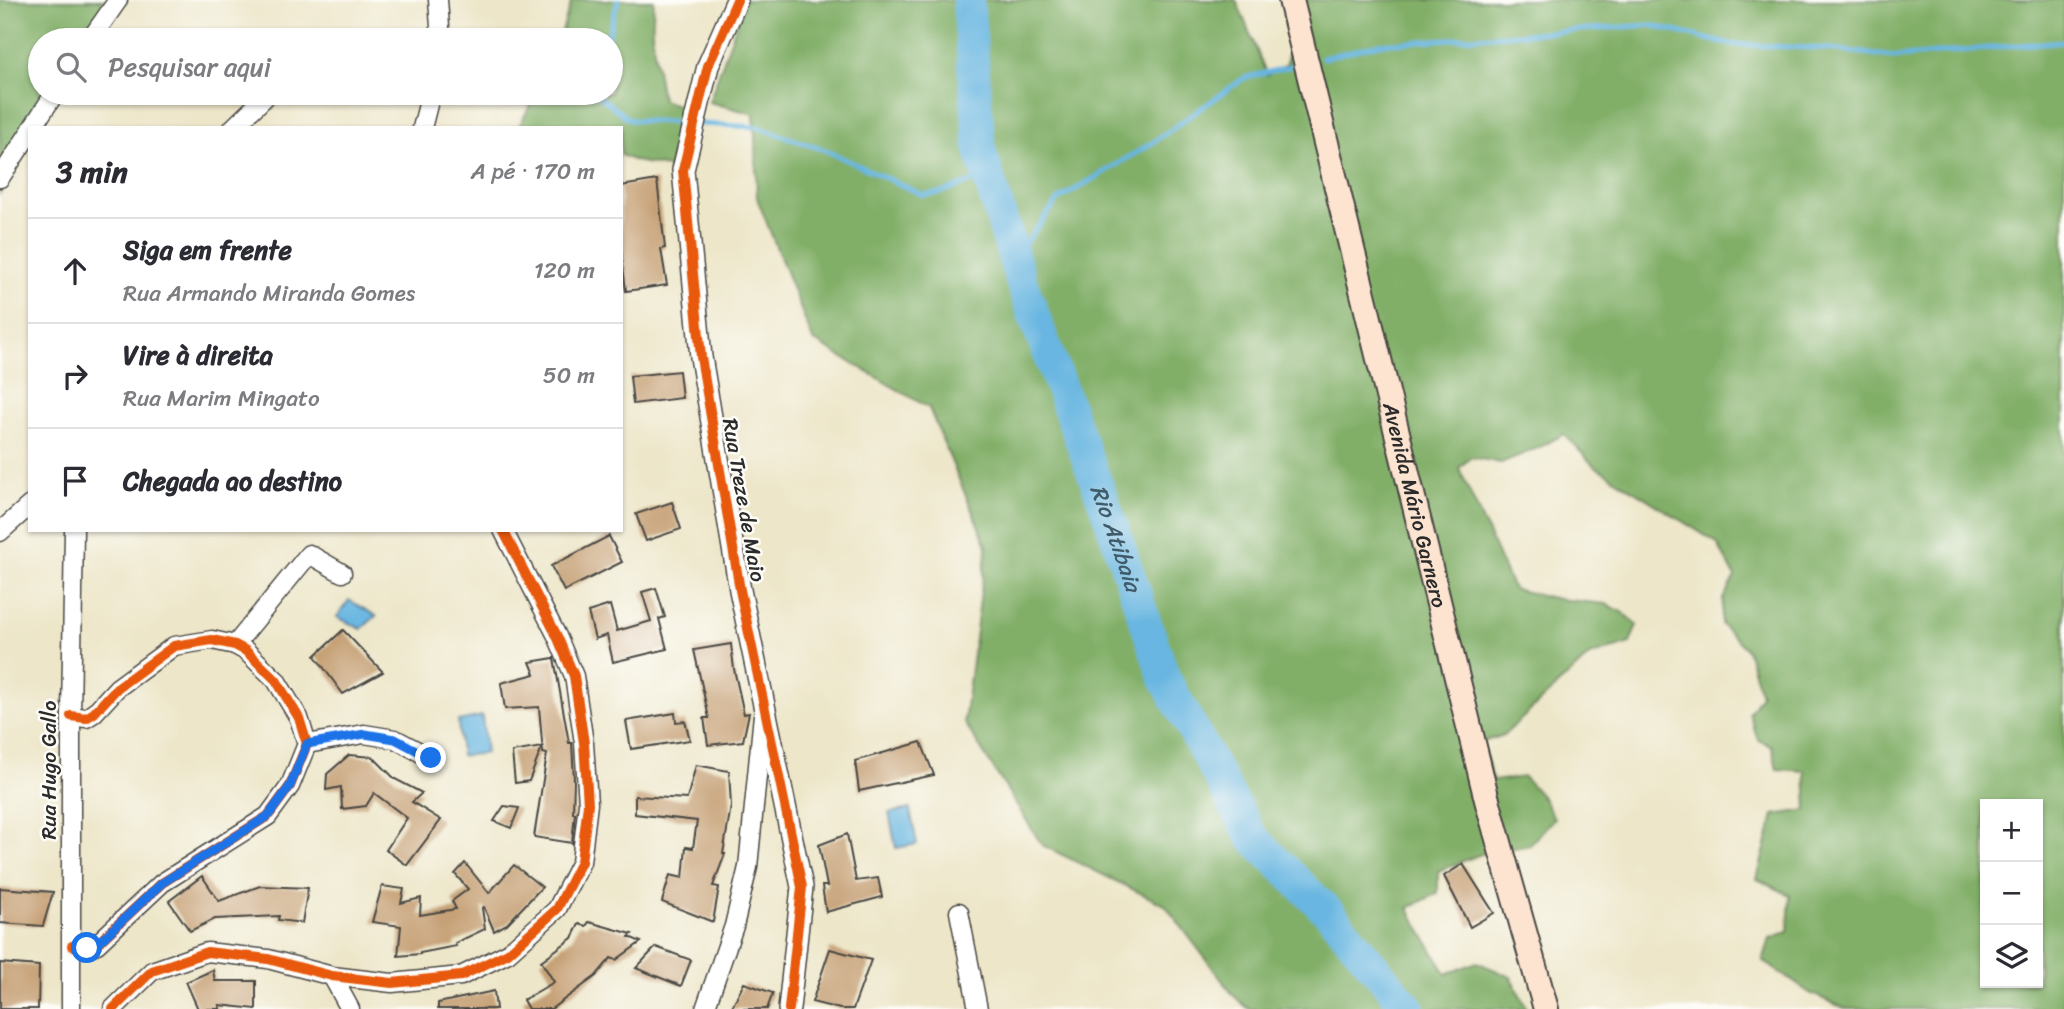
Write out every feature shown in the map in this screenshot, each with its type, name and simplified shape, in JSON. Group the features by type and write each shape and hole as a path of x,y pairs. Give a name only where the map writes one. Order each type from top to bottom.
{"main road":[{"name":"Avenida Mário Garnero","path":"1292,0 1484,787 1546,1009"}],"street":[{"path":"98,28 118,0"},
{"path":"438,0 440,28"},
{"name":"Rua Treze de Maio","path":"737,0 708,66 683,170 701,357 740,590 802,887 789,1009"},
{"path":"34,126 47,105"},
{"path":"235,126 257,105"},
{"path":"423,126 428,105"},
{"path":"0,178 28,135"},
{"path":"0,532 28,507"},
{"name":"Rua Hugo Gallo","path":"71,1009 74,532"},
{"path":"113,1009 152,971 207,952 268,959 332,976 392,983 461,976 508,953 557,909 581,862 588,804 584,743 574,676 557,636 504,532"},
{"path":"235,645 309,554 342,573"},
{"path":"71,716 86,718 94,713 117,688 174,646 212,640 235,645 246,651 276,680 299,718 307,744 290,786 268,816 162,883 97,944 87,948 72,946"},
{"path":"705,1009 734,926 748,867 764,705"},
{"path":"307,744 365,734 395,739 431,758"},
{"path":"959,912 978,1009"},
{"path":"332,976 350,1009"}],"green space":[{"path":"0,0 120,0 100,28 28,28 28,105 51,105 39,126 28,126 28,145 0,193"},
{"path":"572,0 654,0 652,38 662,100 689,109 683,170 635,161 623,156 623,126 519,126 530,105 623,105 623,28 563,28"},
{"path":"745,0 1236,0 1267,75 1287,64 1293,0 2064,0 2064,1009 1846,1009 1810,993 1763,961 1770,938 1788,932 1790,895 1757,879 1774,815 1807,810 1805,771 1777,769 1772,746 1758,740 1749,713 1761,695 1747,650 1721,624 1723,599 1735,576 1717,543 1593,465 1564,434 1501,463 1471,457 1459,468 1513,589 1558,599 1606,604 1622,612 1637,625 1630,643 1589,656 1504,735 1482,742 1493,781 1524,777 1543,798 1554,818 1530,845 1481,854 1438,871 1438,893 1408,908 1446,974 1477,962 1511,977 1527,1009 1249,1009 1234,996 1165,905 1042,845 964,722 987,546 929,408 813,340 757,198 754,114 709,102"}],"water":[{"path":"349,600 376,616 361,629 337,617"},
{"path":"482,716 486,753 461,756 458,721"},
{"path":"910,809 917,844 896,848 889,813"}],"building":[{"path":"657,180 665,248 661,249 667,285 626,291 623,266 623,186"},
{"path":"679,371 682,398 633,404 630,376"},
{"path":"672,502 681,529 646,541 636,514"},
{"path":"609,536 622,562 564,591 551,566"},
{"path":"656,588 665,617 659,619 667,649 613,662 607,635 595,639 588,612 610,605 617,631 651,621 642,592"},
{"path":"343,630 383,672 343,694 315,656"},
{"path":"731,644 744,714 749,713 743,741 708,745 704,718 709,718 694,650"},
{"path":"554,658 569,743 572,743 575,813 572,843 534,837 547,754 543,753 539,707 505,709 501,683 535,674 530,662"},
{"path":"675,713 676,722 685,721 690,740 631,749 626,721"},
{"path":"921,742 934,775 859,791 855,761"},
{"path":"542,747 529,781 515,783 512,752"},
{"path":"349,755 373,757 395,779 422,793 412,802 441,820 407,865 386,850 407,818 374,793 366,806 342,809 341,787 326,790 327,774"},
{"path":"696,765 729,771 731,806 725,854 713,886 719,887 713,922 662,902 670,875 683,878 686,847 693,848 697,821 635,814 635,796 687,799"},
{"path":"504,806 519,808 511,828 494,821"},
{"path":"847,834 856,881 878,878 882,897 826,912 822,886 827,886 819,845"},
{"path":"465,863 489,893 514,865 542,887 507,924 494,931 484,907 485,929 455,943 456,946 398,956 401,926 372,922 382,886 404,889 401,903 421,898 420,915 456,909 452,901 468,889 455,874"},
{"path":"1463,864 1494,913 1470,927 1444,876"},
{"path":"202,876 219,901 260,886 308,888 302,923 278,920 279,916 215,919 190,931 169,901"},
{"path":"0,888 53,892 43,926 0,923"},
{"path":"589,922 632,934 629,937 641,942 616,960 611,958 596,976 551,1009 528,1009 523,1000 554,982 541,961 572,938 579,924 586,926"},
{"path":"656,947 691,960 681,986 636,968"},
{"path":"830,949 871,960 853,1009 840,1009 812,1002"},
{"path":"0,963 39,966 38,1009 0,1009"},
{"path":"213,970 215,981 256,981 256,1009 219,1005 220,1009 198,1009 186,982"},
{"path":"744,983 773,993 767,1009 731,1009"},
{"path":"494,991 496,1009 438,1009 438,1003"}],"waterway":[{"path":"610,28 618,0"},
{"name":"Rio Atibaia","path":"968,0 980,150 1022,284 1110,519 1165,679 1252,837 1331,915 1409,1009"},
{"path":"1323,58 1379,44 1650,25 1727,44 1830,49 1896,57 2064,41"},
{"path":"1014,258 1058,200 1152,143 1244,78 1292,66"},
{"path":"611,105 630,120 690,123"},
{"path":"700,124 757,127 827,151 923,195 940,193 988,176"}],"cycle path":[{"path":"737,0 708,66 683,170 701,357 740,590 802,887 789,1009"},
{"path":"113,1009 152,971 207,952 268,959 332,976 392,983 461,976 508,953 557,909 581,862 588,804 584,743 574,676 557,636 504,532"},
{"path":"71,716 86,718 94,713 117,688 174,646 212,640 235,645 246,651 276,680 299,718 307,744 290,786 268,816 162,883 97,944 87,948 72,946"}],"route":[{"path":"87,948 97,944 162,883 268,816 290,786 307,744 365,734 395,739 431,758"}]}
